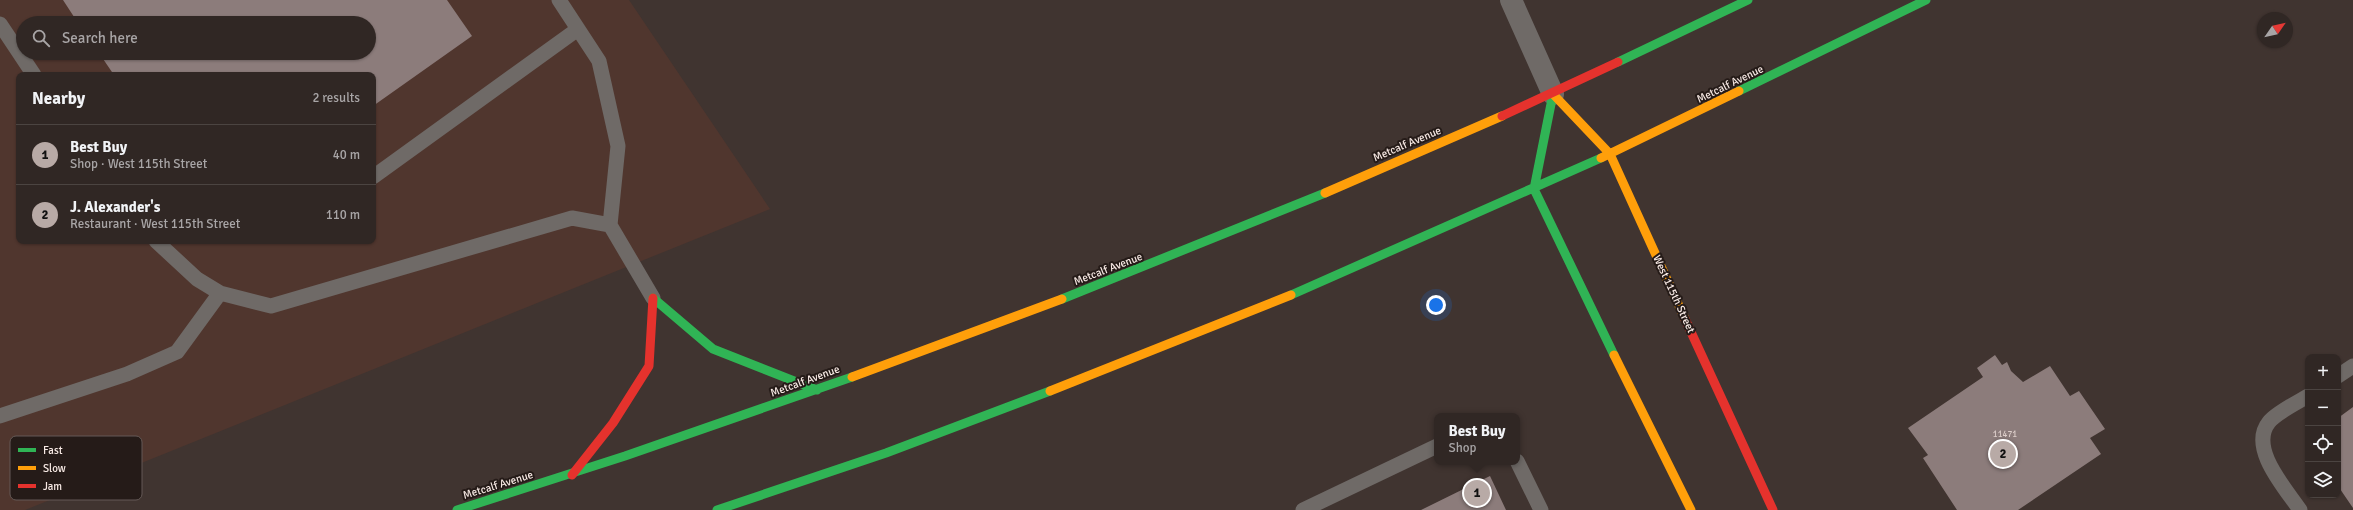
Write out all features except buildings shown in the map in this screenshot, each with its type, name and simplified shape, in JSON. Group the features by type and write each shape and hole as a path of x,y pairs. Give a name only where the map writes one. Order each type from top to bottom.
{"main road":[{"name":"Metcalf Avenue","path":"457,510 572,475 818,390 1155,264 1553,94 1748,0"},
{"name":"Metcalf Avenue","path":"717,510 886,453 1047,392 1287,297 1534,189 1610,154 1926,0"},
{"name":"West 115th Street","path":"1553,94 1610,154 1773,510"},
{"path":"1553,94 1534,189 1691,510"},
{"path":"653,298 714,349 818,390"},
{"path":"572,475 614,423 649,366 653,298"}],"street":[{"name":"West 115th Street","path":"1511,0 1553,94"}],"lane":[{"path":"559,0 599,62 618,146 610,225 653,298"},
{"path":"0,24 16,48"},
{"path":"376,175 578,29"},
{"path":"24,60 32,72"},
{"path":"159,244 197,279 220,293 271,306 572,218 610,225"},
{"path":"0,416 127,374 177,352 220,293"},
{"path":"2341,374 2353,366"},
{"path":"2300,510 2268,464 2263,450 2263,436 2269,422 2305,398"},
{"path":"1303,510 1434,447"},
{"path":"1519,465 1540,510"}],"shaded area":[{"path":"0,0 629,0 770,209 142,463 142,436 10,436 10,500 50,500 25,510 0,510"}],"traffic: fast":[{"path":"1618,62 1748,0"},
{"path":"1739,91 1926,0"},
{"path":"1553,94 1534,189 1614,355"},
{"path":"1291,295 1601,158"},
{"path":"1062,299 1325,193"},
{"path":"653,298 713,349 817,390"},
{"path":"457,510 625,456 852,377"},
{"path":"717,510 886,453 1050,391"}],"traffic: slow":[{"path":"1601,158 1739,91"},
{"path":"1553,94 1610,154 1685,319"},
{"path":"1325,193 1502,116"},
{"path":"1050,391 1291,295"},
{"path":"852,377 1062,299"},
{"path":"1614,355 1691,510"}],"traffic: jam":[{"path":"1502,116 1618,62"},
{"path":"572,475 613,423 649,366 653,298"},
{"path":"1685,319 1773,510"}],"place":[{"name":"J. Alexander's","path":"2003,454"},
{"name":"Best Buy","path":"1477,493"}]}
